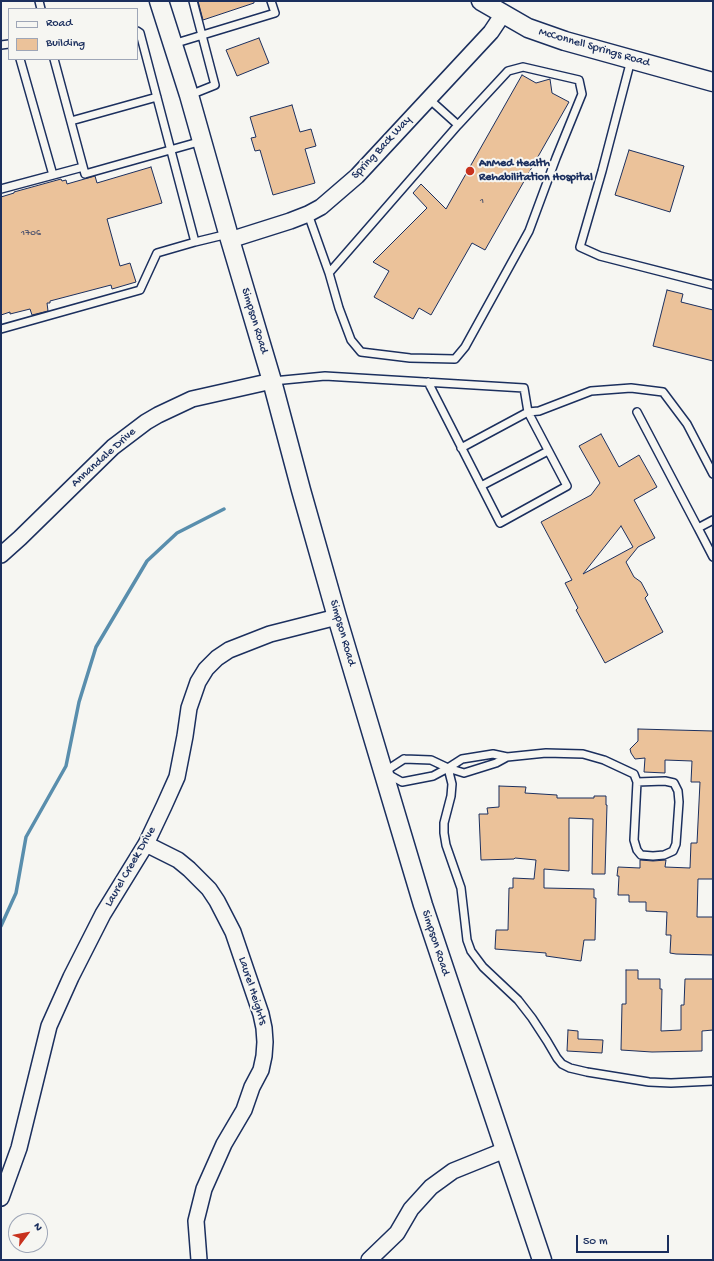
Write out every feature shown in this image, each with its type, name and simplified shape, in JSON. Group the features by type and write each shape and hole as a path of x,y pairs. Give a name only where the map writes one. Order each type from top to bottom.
{"street":[{"name":"Simpson Road","path":"159,1 189,96 272,381 337,617 423,905 542,1260"},
{"name":"McConnell Springs Road","path":"481,1 528,28 565,41 713,82"},
{"name":"Spring Back Way","path":"229,237 308,214 321,207 357,176 491,32 503,14"},
{"name":"Annandale Drive","path":"1,555 133,430 158,414 192,399 272,381"},
{"name":"Laurel Creek Drive","path":"1,1198 19,1148 49,1026 71,977 103,914 146,844 177,777 186,736 189,708 198,682 206,669 217,658 229,650 270,634 337,617"},
{"name":"Laurel Heights","path":"146,844 178,860 209,889 217,900 233,932 264,1028 266,1042 260,1070 244,1110 224,1144 202,1196 196,1221 199,1260"},
{"path":"369,1260 397,1233 411,1210 431,1187 453,1171 505,1150"}],"lane":[{"path":"189,96 215,85 193,1"},
{"path":"172,44 275,13 271,1"},
{"path":"138,32 140,33 195,242"},
{"path":"631,59 602,172 580,247 600,256 713,286"},
{"path":"20,60 52,176"},
{"path":"54,60 85,174 202,141"},
{"path":"308,214 351,340 361,352 410,358 455,359 465,347 529,231 582,94 579,80 523,67 508,71 458,125 329,273"},
{"path":"71,121 157,97"},
{"path":"428,98 458,125"},
{"path":"1,189 83,167"},
{"path":"1,329 140,290 157,253 195,242 229,237"},
{"path":"272,381 325,376 428,382 524,388 528,412 567,486 500,523 428,382"},
{"path":"461,448 528,412 539,411 591,391 631,388 663,392 686,424 713,474"},
{"path":"637,412 713,557"},
{"path":"481,486 548,451"},
{"path":"698,528 713,520"},
{"path":"507,757 496,763 464,773 448,768 431,760 404,759 384,772 402,782 433,776 448,768 462,759 493,754 507,757 546,753 583,754 604,760 634,774 637,782 634,840 637,850 641,855 664,855 673,851 676,844 679,802 678,791 674,783 665,781 637,782"},
{"path":"448,768 452,784 451,796 444,823 444,833 446,846 460,888 467,940 471,951 483,967 518,1000 532,1018 556,1058 562,1064 576,1070 649,1082 671,1084 713,1081"}],"building":[{"path":"198,1 254,1 254,3 203,20"},
{"path":"259,38 269,63 237,76 226,50"},
{"path":"522,75 536,83 550,79 552,93 569,102 485,250 472,243 431,315 419,308 413,319 374,297 389,271 373,262 427,208 413,193 421,184 446,209"},
{"path":"292,105 300,132 311,129 316,146 305,149 315,183 273,195 260,150 255,151 251,138 256,137 250,117"},
{"path":"629,150 684,166 670,212 615,195"},
{"path":"151,167 162,203 107,219 120,266 130,263 136,282 112,289 111,285 50,301 50,303 47,303 48,311 32,315 30,309 1,315 1,197 61,179 62,181 66,180 67,184 95,176 97,183"},
{"path":"667,290 683,294 681,302 713,310 713,361 653,346"},
{"path":"601,434 619,467 639,455 657,487 634,500 655,538 638,547 626,562 634,577 641,582 648,595 645,598 663,632 605,663 576,610 578,608 565,583 572,580 541,522 591,495 600,483 579,446","holes":["621,526 633,547 583,574"]},
{"path":"638,729 713,731 713,879 698,879 697,917 713,917 713,955 670,953 671,935 666,935 667,912 646,911 646,902 629,902 629,895 618,895 618,867 640,868 640,860 666,860 665,867 690,868 691,843 697,843 700,782 691,782 692,761 665,760 665,773 644,772 645,758 635,759 630,749 638,741"},
{"path":"499,786 526,787 525,793 557,795 557,798 594,798 594,796 606,796 605,874 592,874 593,819 569,818 569,871 544,869 544,888 594,889 594,898 596,898 595,940 584,940 581,961 546,956 546,953 495,949 496,930 508,930 509,888 513,888 513,878 534,879 536,860 515,858 481,860 479,814 488,814 487,808 499,807"},
{"path":"626,970 638,970 638,979 660,979 660,989 662,989 661,1031 681,1030 681,1005 684,1005 685,979 713,979 713,1030 702,1031 702,1051 652,1052 621,1050 622,1004 626,1004"},
{"path":"568,1030 578,1031 578,1039 603,1040 602,1053 567,1051"}],"waterway":[{"path":"1,926 16,893 26,837 66,766 79,702 96,647 147,561 177,533 224,509"}],"place":[{"name":"AnMed Health Rehabilitation Hospital","path":"470,171"}]}
